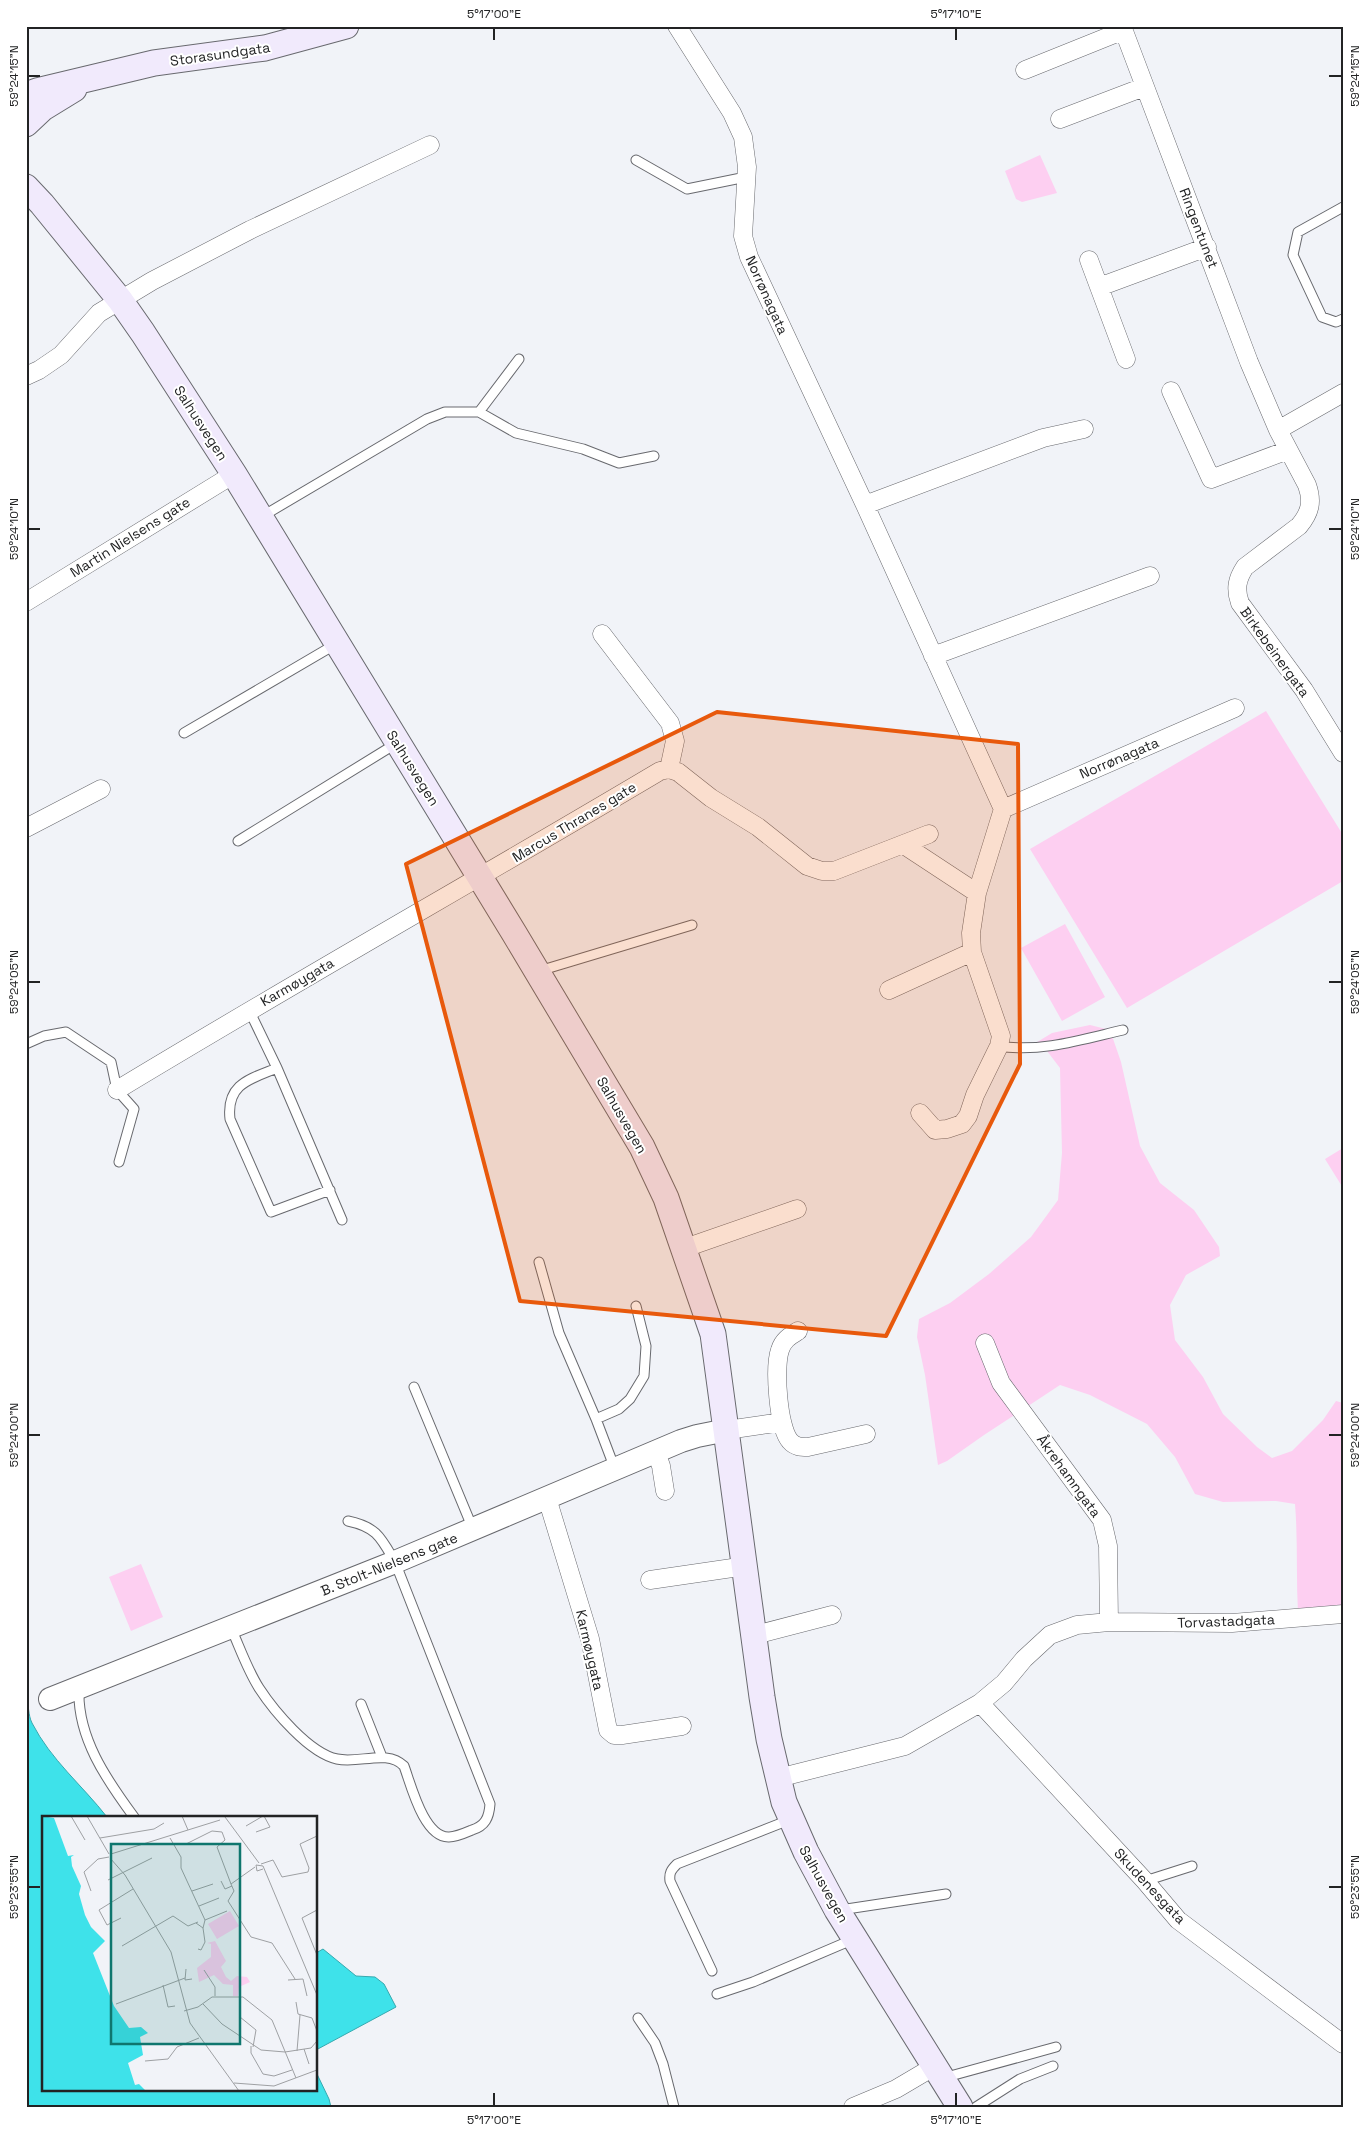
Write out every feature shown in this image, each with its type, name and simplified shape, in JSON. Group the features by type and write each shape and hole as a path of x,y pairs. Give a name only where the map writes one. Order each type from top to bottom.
{"main road":[{"name":"Storasundgata","path":"26,96 37,91 154,63 265,48 346,26"},
{"name":"Storasundgata","path":"26,124 43,108 93,78"},
{"name":"Salhusvegen","path":"26,171 34,195 120,300 234,474 642,1147 666,1198 685,1248 713,1334 766,1722 778,1778 791,1820 837,1910 960,2107"}],"street":[{"name":"Norrønagata","path":"677,26 732,113 743,137 746,177 743,236 749,257 865,505 1003,809 1235,708"},
{"path":"1025,70 1122,29"},
{"name":"Ringentunet","path":"1122,29 1207,247 1249,362 1278,430 1307,485"},
{"path":"1060,120 1144,86"},
{"path":"26,376 39,370 61,355 99,313 120,300 236,237 430,145"},
{"path":"1099,287 1207,247"},
{"path":"1089,260 1126,359"},
{"path":"1171,391 1212,479 1288,450"},
{"path":"1278,430 1343,393"},
{"path":"865,505 1043,438 1084,428"},
{"name":"Martin Nielsens gate","path":"26,602 234,474"},
{"name":"Birkebeinergata","path":"1307,485 1311,505 1305,519 1294,531 1245,567 1239,576 1237,596 1246,612 1304,690 1343,753"},
{"path":"933,656 1150,576"},
{"path":"602,634 670,723 675,741 669,769 678,772 711,798 758,827 807,866 822,871 834,871 928,834"},
{"name":"Marcus Thranes gate","path":"480,878 660,770 669,769"},
{"path":"26,828 101,789"},
{"path":"920,1113 936,1130 947,1130 962,1124 968,1116 975,1095 1000,1046 1002,1036 978,974 972,952 971,933 977,894 1003,809"},
{"path":"904,844 977,894"},
{"name":"Karmøygata","path":"117,1090 249,1010 480,878"},
{"path":"889,990 972,952"},
{"path":"685,1248 796,1209"},
{"path":"798,1331 784,1341 779,1350 777,1379 782,1422 785,1434 790,1442 798,1447 808,1447 866,1434"},
{"name":"Åkrehamngata","path":"985,1343 1001,1383 1102,1520 1108,1546 1109,1622"},
{"path":"727,1430 782,1422"},
{"name":"B. Stolt-Nielsens gate","path":"50,1699 80,1689 395,1562 656,1452 697,1436 727,1430"},
{"path":"656,1452 665,1491"},
{"name":"Karmøygata","path":"547,1498 590,1639 608,1730 614,1735 622,1735 682,1726"},
{"path":"650,1580 746,1566"},
{"name":"Torvastadgata","path":"1109,1622 1232,1623 1343,1614"},
{"path":"755,1635 832,1615"},
{"path":"778,1778 905,1746 980,1703 1004,1683 1024,1659 1050,1636 1077,1625 1109,1622"},
{"name":"Skudenesgata","path":"980,1703 1145,1881 1178,1920 1343,2044"},
{"path":"853,2107 939,2072"}],"lane":[{"path":"636,160 687,189 746,177"},
{"path":"1343,207 1298,232 1293,255 1322,317 1336,322 1343,319"},
{"path":"479,412 519,359"},
{"path":"259,518 427,419 445,412 479,412 516,433 583,449 619,463 654,456"},
{"path":"184,733 336,644"},
{"path":"238,841 397,743"},
{"path":"537,972 692,925"},
{"path":"249,1010 277,1068 342,1220"},
{"path":"1000,1046 1017,1049 1045,1046 1123,1030"},
{"path":"26,1044 44,1036 66,1032 111,1062 117,1090 134,1109 119,1162"},
{"path":"277,1068 248,1080 237,1088 231,1098 229,1108 230,1119 271,1212 330,1190"},
{"path":"539,1262 560,1333 615,1469"},
{"path":"596,1419 619,1409 630,1400 644,1376 646,1346 636,1306"},
{"path":"414,1387 473,1529"},
{"path":"231,1628 251,1674 266,1699 297,1733 317,1751 336,1759 358,1761 382,1757 392,1758 404,1766 427,1823 439,1835 449,1837 474,1830 483,1825 490,1815 490,1804 395,1562 382,1540 366,1525 348,1521"},
{"path":"80,1689 79,1705 87,1736 102,1772 133,1816"},
{"path":"361,1704 382,1757"},
{"path":"712,1971 670,1881 669,1875 672,1869 677,1864 791,1820"},
{"path":"1145,1881 1192,1866"},
{"path":"837,1910 946,1894"},
{"path":"717,1994 753,1982 855,1938"},
{"path":"638,2018 655,2043 663,2064 674,2107"},
{"path":"939,2072 1056,2047"},
{"path":"976,2107 1020,2079 1052,2066"}],"highlighted area":[{"path":"717,712 1018,744 1020,1064 886,1336 520,1301 406,864"}],"shaded area":[{"path":"1040,155 1057,193 1022,202 1016,199 1005,171"},
{"path":"1266,711 1343,835 1343,881 1127,1008 1030,849"},
{"path":"1065,924 1105,997 1062,1021 1021,948"},
{"path":"1090,1025 1110,1030 1121,1062 1140,1146 1160,1183 1194,1210 1219,1247 1220,1256 1186,1275 1170,1305 1175,1340 1203,1377 1223,1414 1257,1447 1272,1458 1292,1451 1323,1420 1336,1401 1343,1403 1343,1621 1298,1613 1295,1504 1276,1501 1223,1502 1195,1494 1175,1457 1147,1424 1090,1395 1060,1385 947,1461 938,1465 925,1375 917,1337 919,1319 950,1303 989,1274 1031,1237 1058,1200 1062,1153 1060,1068 1047,1051 1024,1050 1052,1033"},
{"path":"1343,1148 1343,1188 1325,1159"},
{"path":"141,1564 163,1617 131,1631 109,1577"}],"water":[{"path":"26,1696 31,1720 48,1749 106,1816 42,1816 42,2090 318,2090 318,2076 331,2107 26,2107"},
{"path":"323,1949 356,1976 375,1977 384,1984 396,2007 318,2049 318,1952"}]}
